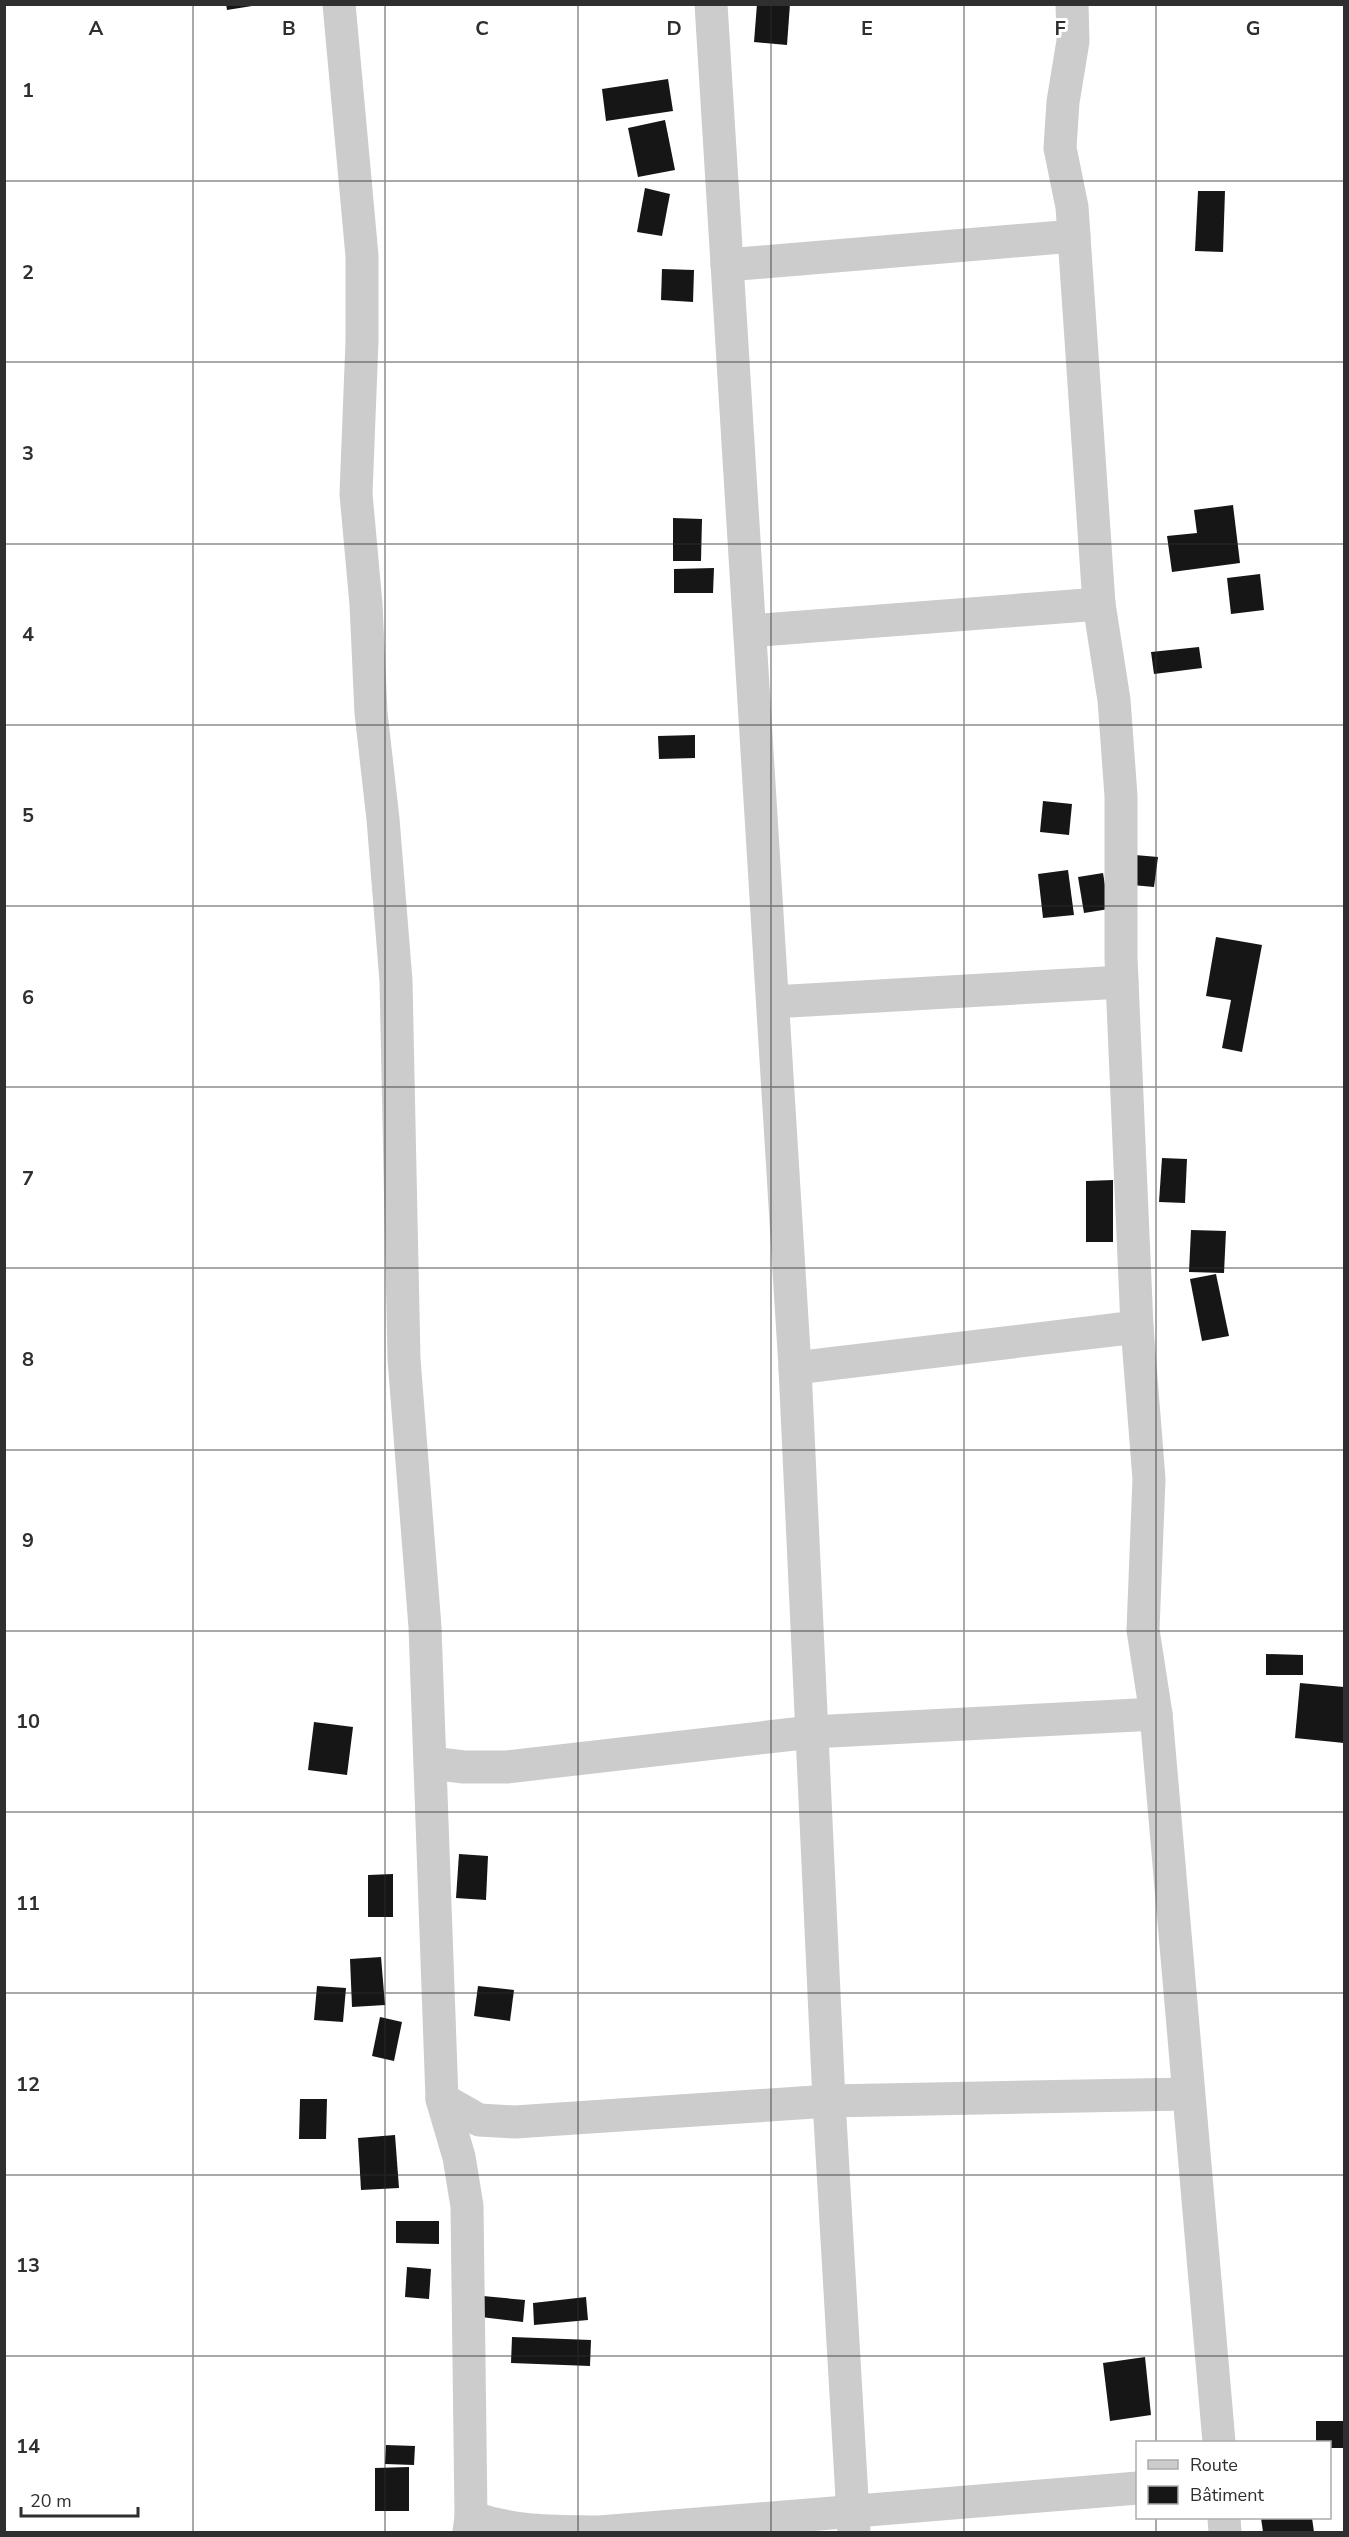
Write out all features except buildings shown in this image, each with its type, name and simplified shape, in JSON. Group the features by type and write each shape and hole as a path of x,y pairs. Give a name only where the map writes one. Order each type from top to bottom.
{"street":[{"path":"339,4 362,256 362,341 356,494 366,604 371,713 383,819 396,981 404,1359 425,1627 442,2099 459,2157 467,2206 470,2525 600,2532 853,2521 1136,2488"},
{"path":"711,4 795,1368 829,2100 853,2521"},
{"path":"1072,4 1073,41 1063,102 1060,148 1072,207 1099,604 1114,700 1121,796 1122,982 1137,1327 1149,1479 1143,1630 1156,1713 1187,2094 1219,2441"},
{"path":"727,265 1074,236"},
{"path":"750,631 1099,604"},
{"path":"773,1002 1122,982"},
{"path":"795,1368 1137,1327"},
{"path":"430,1763 464,1767 506,1767 812,1732 1156,1713"},
{"path":"442,2099 479,2120 515,2122 829,2100 1187,2094"}]}
